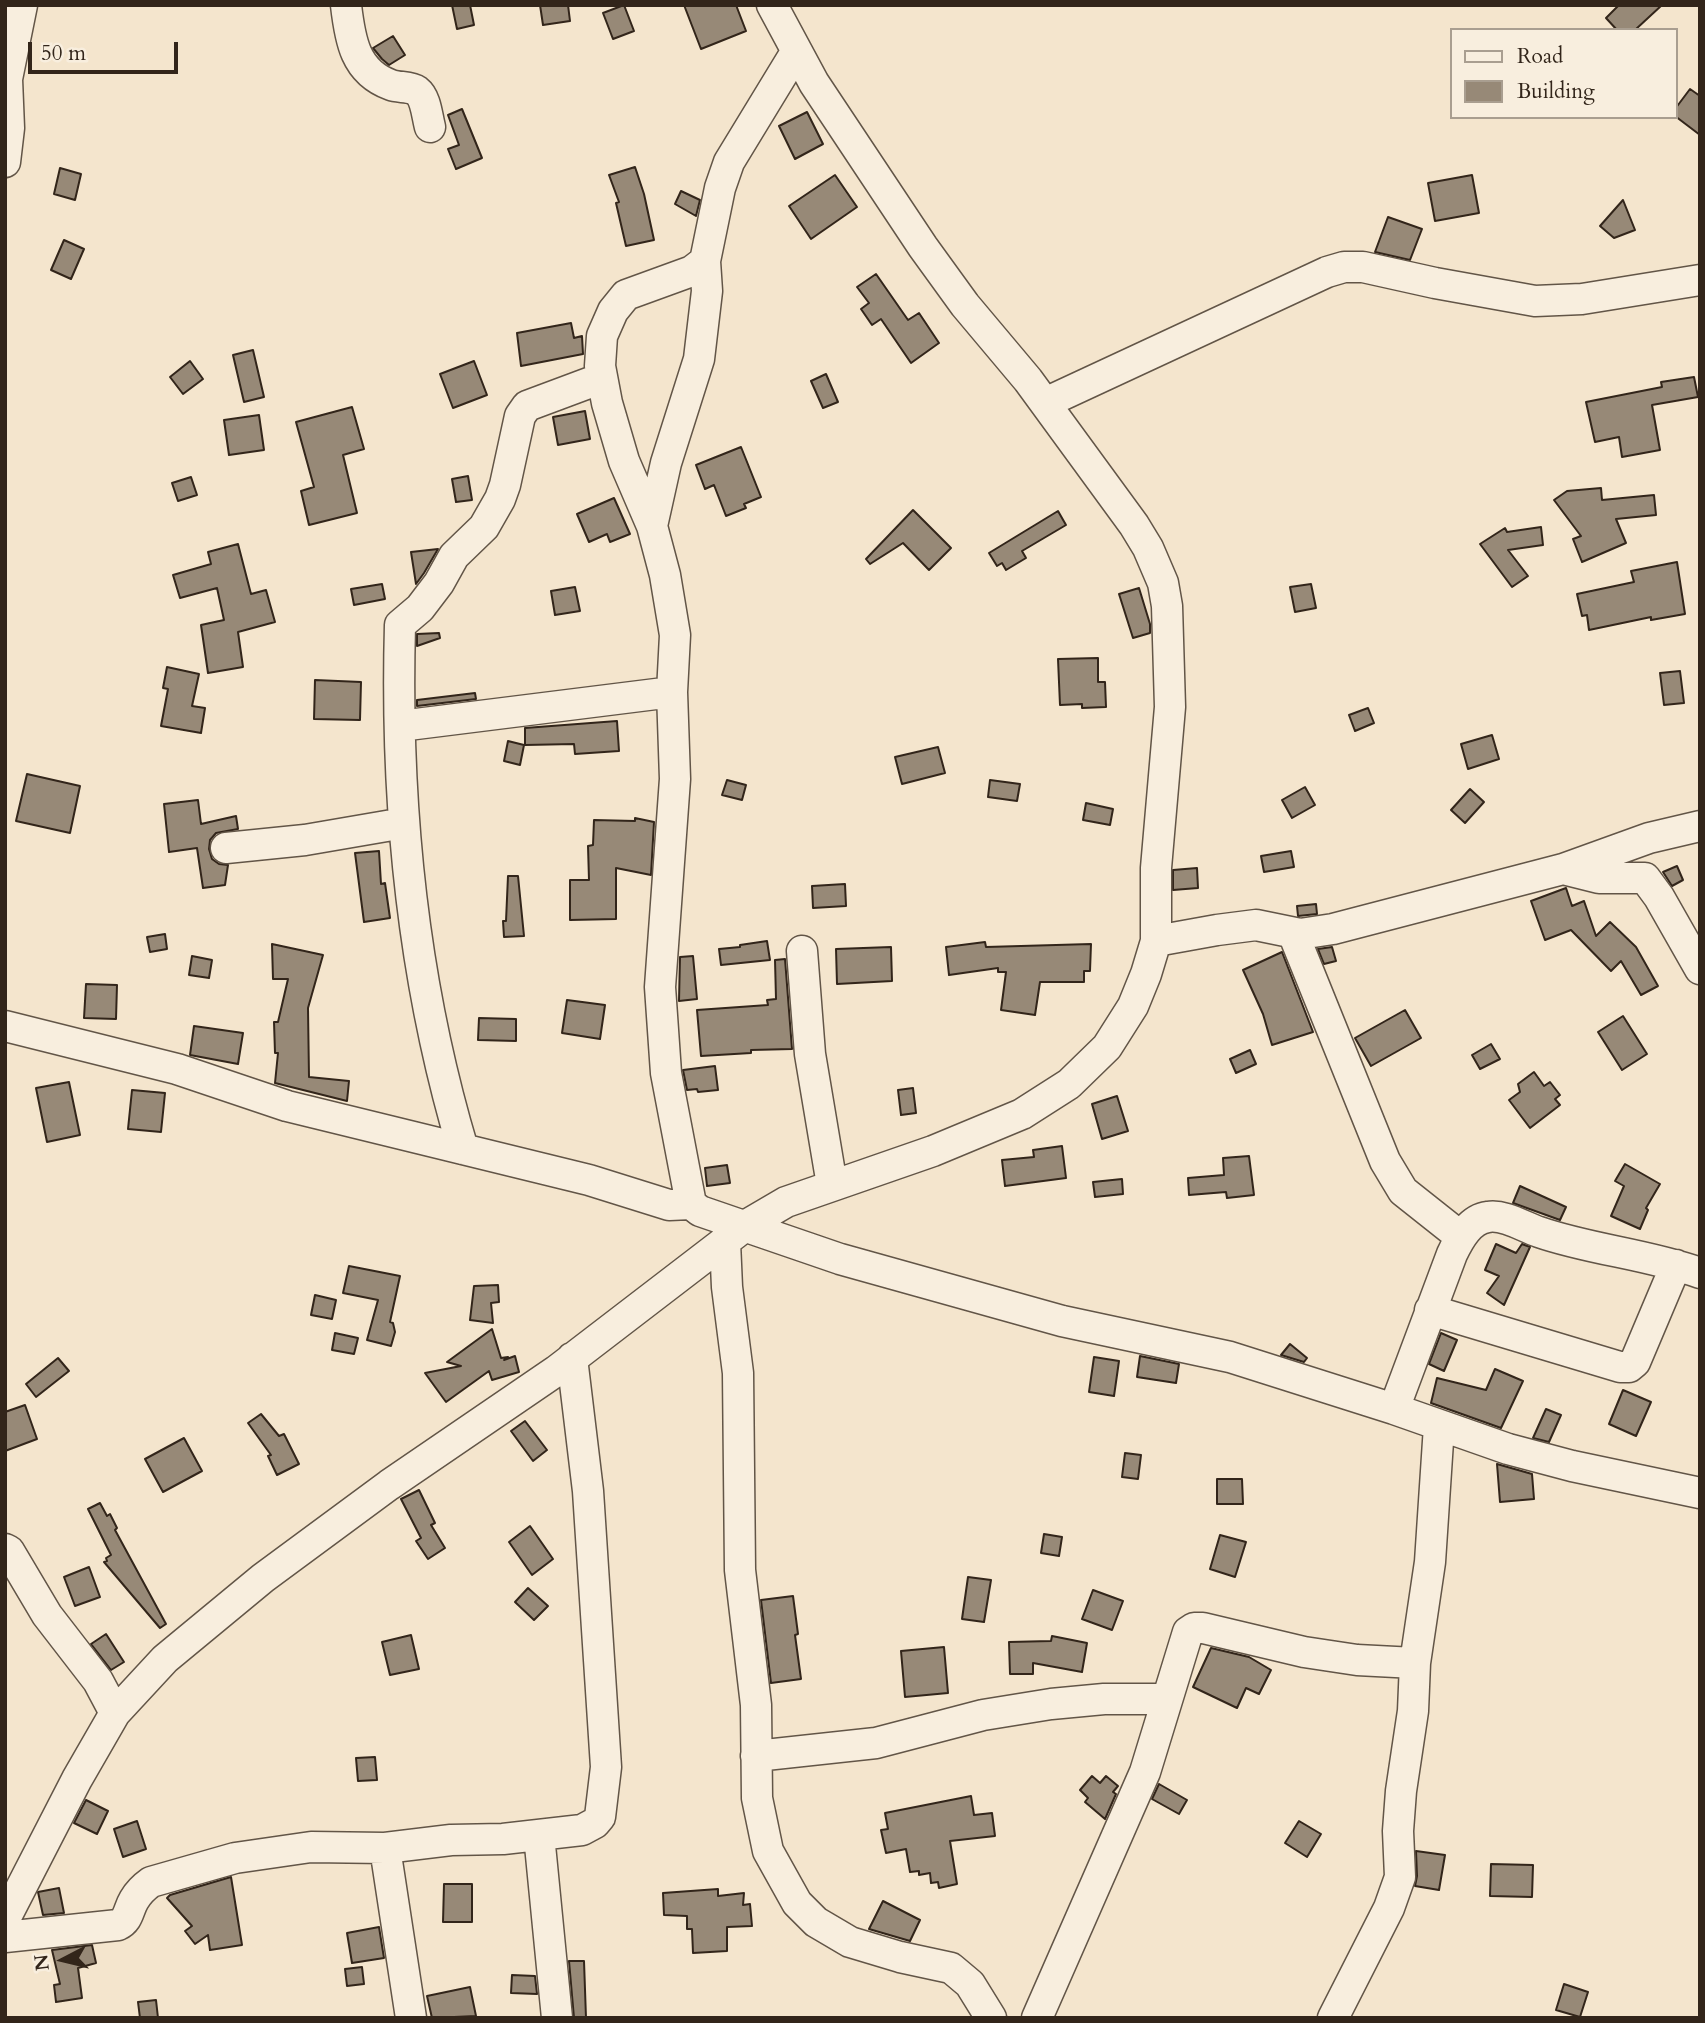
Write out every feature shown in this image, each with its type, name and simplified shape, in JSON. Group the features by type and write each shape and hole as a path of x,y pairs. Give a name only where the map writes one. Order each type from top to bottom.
{"street":[{"path":"6,154 7,79 22,5"},
{"path":"346,5 355,50 365,69 375,79 395,87 415,90 420,94 430,127"},
{"path":"5,1919 77,1779 115,1713 165,1659 263,1578 388,1485 572,1358 695,1262 786,1202 933,1151 1022,1114 1069,1084 1107,1046 1133,1006 1156,941 1156,868 1170,708 1167,606 1163,583 1133,525 1024,375 965,305 923,247 834,114 796,52 774,6"},
{"path":"652,526 666,463 699,359 707,291 705,261 720,188 729,162 796,52"},
{"path":"691,1204 666,1073 660,987 675,779 672,692 675,635 665,575 652,526 624,461 607,403 602,378 602,336 613,311 626,295 692,271 705,261"},
{"path":"1045,403 1327,272 1344,267 1363,267 1535,301 1581,299 1700,279"},
{"path":"1024,375 1104,376"},
{"path":"463,1149 444,1087 414,922 404,823 400,625 420,608 439,583 454,556 484,527 505,485 520,416 527,406 602,378"},
{"path":"400,726 672,692"},
{"path":"226,848 305,840 404,823"},
{"path":"1156,941 1217,929 1256,925 1300,934 1333,929 1563,869 1649,838 1700,826"},
{"path":"1563,869 1599,877 1645,878 1659,897 1700,969"},
{"path":"1293,933 1385,1161 1403,1191 1461,1237"},
{"path":"803,951 810,1055 832,1185"},
{"path":"5,1026 177,1069 287,1106 589,1180 669,1205 691,1204 735,1234 766,1235 840,1259 1062,1321 1230,1357 1394,1409 1508,1449 1572,1466 1700,1493"},
{"path":"1394,1409 1430,1310 1452,1254 1461,1237 1476,1221 1496,1216 1542,1233 1688,1269 1629,1367 1620,1367 1430,1310"},
{"path":"735,1234 727,1287 738,1373 740,1570 756,1704 757,1798 768,1851 797,1903 816,1922 850,1942 951,1968 970,1984 990,2018"},
{"path":"5,1937 118,1926 125,1921 133,1901 142,1889 151,1882 235,1858 311,1847 385,1848 451,1840 503,1839 582,1830 595,1823 602,1810 606,1767 588,1491 572,1358"},
{"path":"1334,2018 1389,1908 1400,1877 1398,1830 1413,1711 1415,1663 1430,1562 1439,1426"},
{"path":"5,1549 9,1551 47,1615 98,1681 115,1713"},
{"path":"1037,2018 1145,1772 1188,1632 1194,1628 1304,1652 1357,1660 1415,1663"},
{"path":"756,1756 876,1743 984,1715 1051,1704 1104,1699 1166,1699"},
{"path":"539,1835 556,2018"},
{"path":"385,1848 411,2018"}],"building":[{"path":"452,5 470,5 474,25 457,29"},
{"path":"540,5 568,5 570,21 543,25"},
{"path":"624,5 634,31 613,39 603,13"},
{"path":"684,5 736,5 746,31 701,49"},
{"path":"1619,5 1662,5 1637,28 1615,28 1606,18"},
{"path":"393,36 405,55 389,65 373,48"},
{"path":"1690,89 1700,96 1700,135 1677,118 1677,106"},
{"path":"462,109 482,158 456,169 448,149 459,145 448,115"},
{"path":"807,112 823,144 795,159 779,126"},
{"path":"635,167 654,240 626,246 616,203 619,202 609,175"},
{"path":"60,168 81,174 75,200 54,194"},
{"path":"835,175 857,207 811,239 789,206"},
{"path":"1472,175 1479,213 1435,221 1428,183"},
{"path":"681,191 700,200 696,216 675,204"},
{"path":"1623,200 1635,230 1614,238 1600,226"},
{"path":"1388,217 1422,229 1410,260 1375,252"},
{"path":"64,240 84,249 71,279 51,270"},
{"path":"876,274 908,320 919,313 939,343 911,363 881,319 872,325 861,309 869,303 857,287"},
{"path":"571,323 574,338 582,336 583,354 521,366 517,333"},
{"path":"253,350 264,397 244,402 233,355"},
{"path":"190,361 203,379 183,394 170,377"},
{"path":"474,361 487,395 453,408 440,374"},
{"path":"826,374 838,402 823,408 811,381"},
{"path":"1694,377 1698,397 1652,405 1660,450 1622,457 1619,437 1595,442 1586,402 1662,387 1661,382"},
{"path":"352,407 364,449 343,455 357,513 309,525 301,491 314,487 296,422"},
{"path":"585,411 590,439 558,445 553,417"},
{"path":"259,415 264,450 229,455 224,420"},
{"path":"741,447 761,497 744,504 746,508 726,516 714,485 705,489 696,465"},
{"path":"468,476 472,500 456,502 452,479"},
{"path":"191,477 197,495 178,501 172,483"},
{"path":"1601,488 1602,500 1654,495 1656,515 1616,519 1626,543 1582,562 1573,539 1581,536 1554,500 1567,491"},
{"path":"614,498 630,534 610,542 607,534 589,542 577,514"},
{"path":"913,510 951,548 929,570 903,543 870,564 866,559"},
{"path":"1058,511 1066,525 1022,551 1026,558 1006,570 1002,563 997,566 989,553"},
{"path":"1541,527 1543,545 1508,550 1528,576 1512,587 1480,544 1505,528 1507,532"},
{"path":"238,544 251,594 266,590 275,622 238,632 243,667 208,673 201,625 224,620 217,588 180,598 173,575 211,564 208,552"},
{"path":"438,549 424,573 416,584 411,552"},
{"path":"1677,562 1685,614 1651,620 1651,617 1589,630 1587,615 1582,616 1577,594 1634,582 1631,571"},
{"path":"382,584 385,599 354,605 351,589"},
{"path":"1311,584 1316,608 1295,612 1290,587"},
{"path":"575,587 580,611 555,615 551,591"},
{"path":"1139,588 1150,624 1150,633 1133,638 1119,594"},
{"path":"439,633 440,638 417,646 417,634"},
{"path":"1098,658 1098,682 1105,682 1106,707 1060,705 1058,659"},
{"path":"167,667 199,674 192,706 205,708 201,733 161,726 168,689 163,688"},
{"path":"1680,671 1684,703 1664,705 1660,673"},
{"path":"315,680 361,682 360,720 314,719"},
{"path":"475,693 476,699 417,706 417,700"},
{"path":"1368,708 1374,723 1355,731 1349,715"},
{"path":"617,721 619,751 575,754 574,744 525,745 525,728"},
{"path":"1492,735 1499,759 1468,769 1461,744"},
{"path":"508,741 524,745 520,765 504,761"},
{"path":"938,747 945,773 902,784 895,757"},
{"path":"27,774 80,786 70,833 16,821"},
{"path":"727,780 746,785 742,800 722,795"},
{"path":"990,780 1020,784 1017,801 988,797"},
{"path":"1305,787 1315,805 1292,818 1282,800"},
{"path":"1470,789 1484,802 1465,823 1451,810"},
{"path":"198,800 201,824 236,816 238,829 216,833 210,840 212,859 219,864 228,865 225,885 203,888 197,848 169,852 164,804"},
{"path":"1086,803 1113,809 1110,825 1083,820"},
{"path":"635,818 654,822 651,875 616,868 616,919 570,920 570,880 589,880 588,846 593,845 594,820 635,821"},
{"path":"379,851 381,884 385,883 390,918 364,922 355,853"},
{"path":"1291,851 1294,867 1264,872 1261,856"},
{"path":"1677,866 1683,880 1672,886 1663,872"},
{"path":"1197,868 1198,888 1173,890 1173,870"},
{"path":"508,876 518,876 524,936 504,937"},
{"path":"845,884 846,906 813,908 812,886"},
{"path":"1566,888 1572,906 1584,901 1596,936 1610,922 1636,947 1658,986 1641,995 1621,961 1611,971 1571,930 1545,940 1531,901"},
{"path":"1316,904 1317,914 1298,916 1297,906"},
{"path":"165,934 167,949 150,952 147,937"},
{"path":"767,941 770,960 721,965 719,949"},
{"path":"985,942 986,947 1091,944 1090,971 1084,971 1084,982 1040,982 1035,1015 1001,1010 1006,972 998,972 998,968 949,975 946,947"},
{"path":"272,944 323,955 308,1008 309,1077 349,1081 347,1101 275,1083 278,1053 275,1053 274,1022 278,1022 288,979 273,979"},
{"path":"891,947 892,981 837,984 836,949"},
{"path":"1332,947 1336,961 1324,964 1318,949"},
{"path":"1282,952 1313,1032 1272,1045 1263,1014 1243,970"},
{"path":"192,956 212,960 209,978 189,975"},
{"path":"693,956 697,999 679,1001 680,957"},
{"path":"785,959 792,1049 751,1050 751,1053 701,1056 697,1010 768,1005 767,1000 776,999 775,960"},
{"path":"86,984 117,985 116,1019 84,1018"},
{"path":"567,1000 605,1005 600,1039 562,1033"},
{"path":"1405,1010 1421,1038 1371,1066 1355,1038"},
{"path":"1623,1016 1647,1054 1622,1070 1598,1032"},
{"path":"479,1018 516,1019 516,1041 478,1040"},
{"path":"194,1026 243,1033 238,1064 190,1055"},
{"path":"1491,1044 1500,1059 1480,1069 1472,1055"},
{"path":"1250,1050 1256,1064 1236,1073 1230,1059"},
{"path":"715,1066 718,1090 687,1090 683,1070"},
{"path":"1534,1072 1544,1086 1550,1082 1560,1095 1555,1099 1560,1105 1530,1128 1509,1100 1520,1092 1518,1084"},
{"path":"69,1082 80,1135 47,1142 36,1088"},
{"path":"913,1088 916,1113 901,1115 898,1090"},
{"path":"132,1090 165,1093 161,1132 128,1129"},
{"path":"1117,1096 1128,1131 1102,1139 1092,1104"},
{"path":"1062,1146 1066,1178 1005,1186 1002,1160 1034,1157 1033,1150"},
{"path":"1249,1156 1254,1195 1227,1198 1226,1192 1189,1195 1188,1178 1224,1175 1223,1158"},
{"path":"1625,1164 1660,1184 1646,1208 1648,1210 1640,1229 1611,1216 1624,1186 1615,1181"},
{"path":"727,1165 730,1183 707,1186 705,1168"},
{"path":"1122,1179 1123,1194 1095,1197 1093,1182"},
{"path":"1520,1186 1566,1207 1560,1220 1513,1203"},
{"path":"1496,1244 1516,1253 1522,1244 1530,1247 1504,1305 1487,1293 1499,1276 1485,1270"},
{"path":"349,1266 400,1276 390,1322 393,1323 395,1332 391,1346 367,1340 378,1300 343,1293"},
{"path":"498,1285 499,1302 491,1303 493,1323 470,1320 474,1286"},
{"path":"315,1295 336,1300 332,1319 311,1315"},
{"path":"492,1329 501,1358 508,1357 504,1360 515,1356 519,1372 492,1380 489,1371 446,1402 425,1373 461,1366 447,1362"},
{"path":"335,1333 358,1338 354,1354 332,1350"},
{"path":"1441,1333 1457,1340 1444,1371 1429,1364"},
{"path":"1290,1344 1307,1358 1304,1362 1281,1355"},
{"path":"1140,1356 1179,1364 1176,1383 1137,1377"},
{"path":"1094,1357 1119,1361 1114,1396 1089,1392"},
{"path":"58,1358 69,1371 36,1397 26,1384"},
{"path":"1495,1369 1523,1381 1501,1428 1431,1403 1437,1378 1486,1390"},
{"path":"1623,1390 1651,1402 1636,1436 1609,1424"},
{"path":"25,1405 37,1439 5,1451 5,1412"},
{"path":"1546,1409 1561,1415 1549,1442 1533,1438"},
{"path":"261,1414 279,1436 284,1434 299,1464 277,1475 268,1456 271,1455 248,1423"},
{"path":"525,1421 547,1450 533,1461 511,1431"},
{"path":"184,1438 202,1471 163,1492 145,1459"},
{"path":"1125,1453 1141,1455 1138,1479 1122,1477"},
{"path":"1497,1464 1532,1474 1534,1499 1500,1502"},
{"path":"1217,1479 1242,1479 1243,1504 1217,1504"},
{"path":"419,1490 435,1523 431,1525 445,1548 428,1559 416,1541 421,1538 401,1499"},
{"path":"100,1503 107,1516 110,1514 117,1528 115,1530 166,1624 160,1628 104,1562 111,1555 88,1509"},
{"path":"530,1526 553,1559 532,1575 509,1542"},
{"path":"1044,1534 1062,1537 1059,1556 1041,1553"},
{"path":"1220,1535 1246,1542 1235,1577 1210,1569"},
{"path":"89,1567 100,1597 75,1606 64,1577"},
{"path":"968,1577 991,1580 984,1622 962,1619"},
{"path":"528,1588 548,1606 534,1620 515,1602"},
{"path":"1093,1590 1123,1601 1112,1630 1082,1619"},
{"path":"793,1596 801,1679 771,1683 761,1600"},
{"path":"106,1634 124,1662 111,1670 91,1644"},
{"path":"411,1635 419,1669 390,1675 382,1642"},
{"path":"1052,1636 1087,1643 1082,1672 1033,1663 1033,1674 1010,1674 1009,1642 1051,1641"},
{"path":"944,1647 948,1693 905,1697 901,1651"},
{"path":"1211,1648 1249,1657 1271,1670 1259,1694 1246,1688 1237,1708 1193,1687"},
{"path":"375,1757 377,1780 358,1781 356,1758"},
{"path":"1092,1776 1100,1783 1106,1776 1118,1786 1113,1792 1116,1794 1105,1819 1085,1802 1088,1798 1080,1790"},
{"path":"1159,1784 1187,1800 1179,1814 1152,1799"},
{"path":"971,1796 974,1815 992,1813 995,1836 950,1841 957,1884 939,1888 938,1882 931,1883 930,1873 919,1875 919,1871 910,1872 906,1849 886,1853 881,1830 888,1829 885,1813"},
{"path":"86,1800 108,1811 97,1834 74,1823"},
{"path":"137,1821 146,1849 123,1857 114,1829"},
{"path":"1299,1821 1321,1834 1307,1857 1285,1843"},
{"path":"1416,1851 1445,1855 1439,1890 1415,1886"},
{"path":"1491,1864 1533,1865 1532,1897 1490,1896"},
{"path":"231,1877 242,1945 210,1950 208,1935 195,1944 185,1931 192,1926 167,1898"},
{"path":"444,1884 472,1884 472,1922 443,1922"},
{"path":"59,1888 64,1913 43,1915 38,1892"},
{"path":"718,1889 718,1896 744,1893 743,1905 750,1904 752,1926 727,1927 727,1951 693,1953 692,1929 687,1929 687,1916 664,1915 663,1893"},
{"path":"883,1901 920,1920 910,1941 869,1929"},
{"path":"379,1927 384,1958 352,1963 347,1933"},
{"path":"92,1945 96,1963 78,1968 82,1998 56,2002 54,1985 60,1984 52,1950"},
{"path":"569,1961 584,1961 586,2018 574,2018"},
{"path":"362,1967 364,1984 347,1986 345,1969"},
{"path":"512,1975 535,1976 537,1994 511,1993"},
{"path":"1564,1984 1588,1992 1580,2017 1556,2010"},
{"path":"470,1987 476,2016 432,2018 427,1996"},
{"path":"156,2000 158,2018 140,2018 138,2002"}]}
